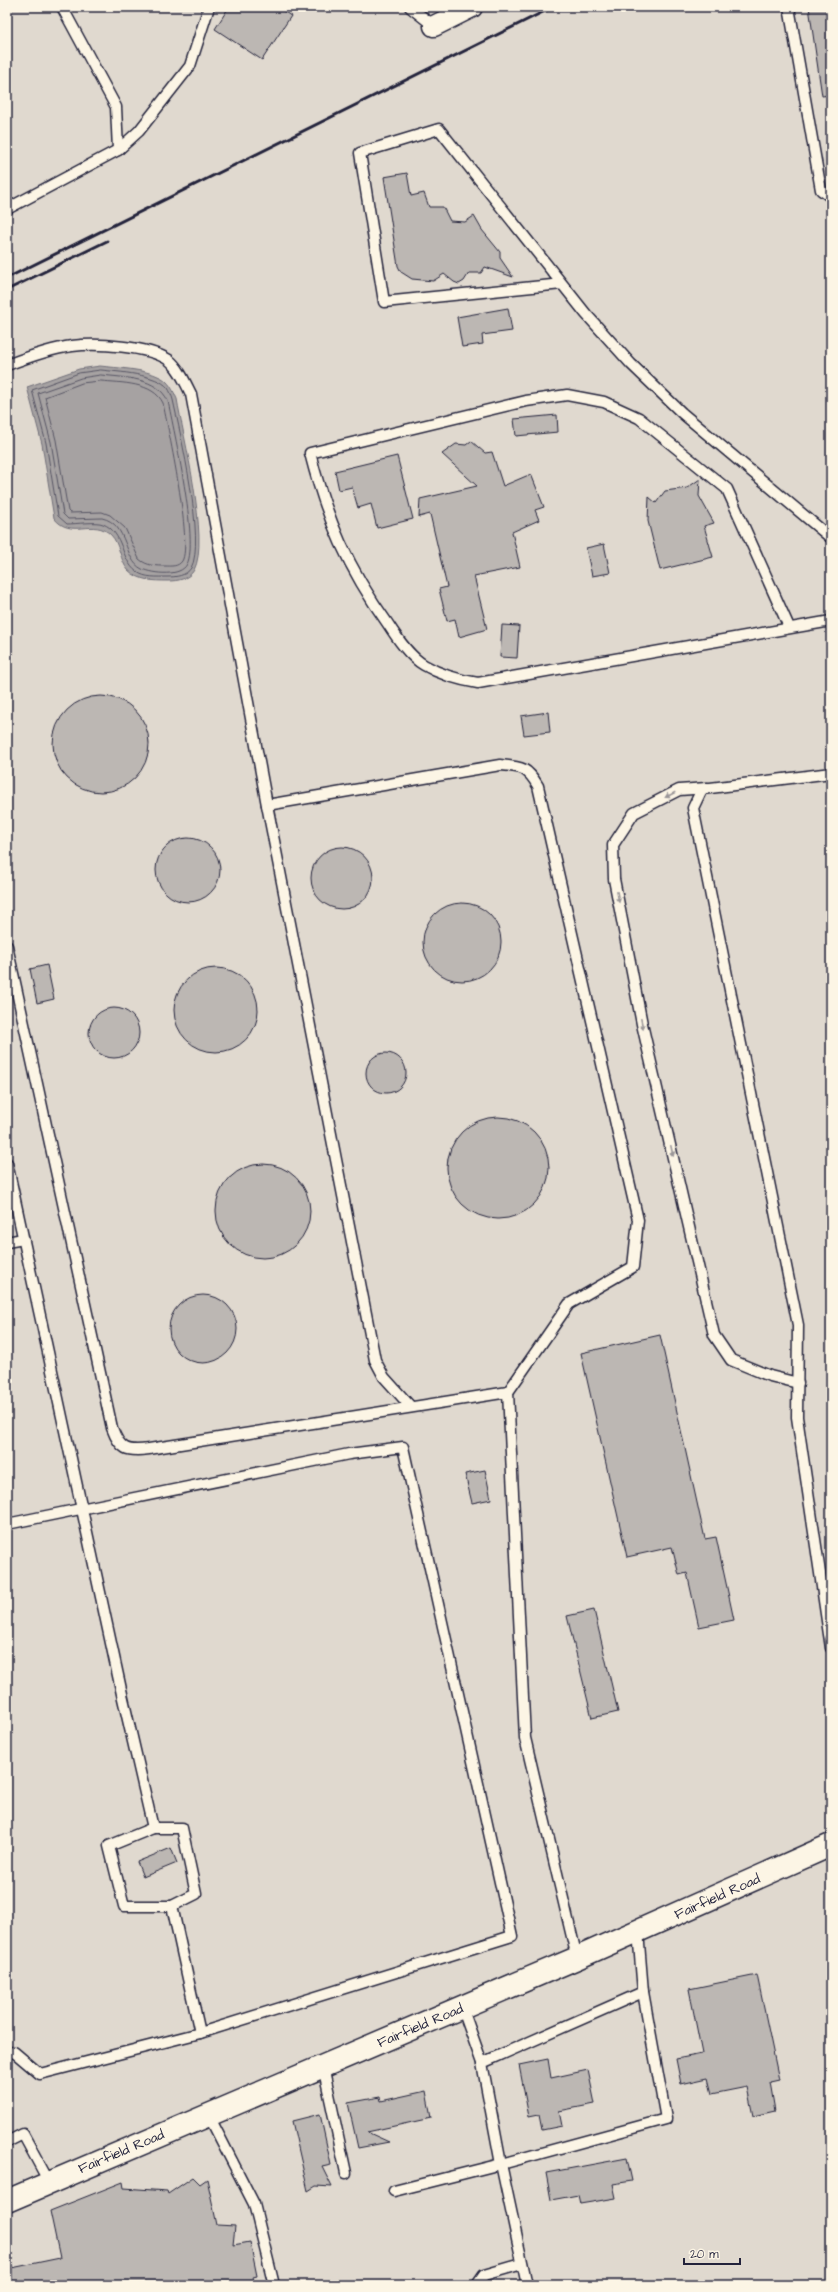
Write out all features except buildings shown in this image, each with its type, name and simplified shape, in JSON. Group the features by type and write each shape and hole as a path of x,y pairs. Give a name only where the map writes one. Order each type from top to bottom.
{"street":[{"path":"434,26 472,7"},
{"name":"Fairfield Road","path":"7,2201 208,2114 577,1958 831,1845"}],"lane":[{"path":"62,7 116,107 118,150"},
{"path":"7,209 118,150 139,131 190,66 209,7"},
{"path":"410,7 434,26"},
{"path":"790,7 821,190 831,196"},
{"path":"562,284 384,302 360,153 440,129 586,314 631,364 682,413 831,538"},
{"path":"7,365 34,355 72,346 115,346 148,352 169,360 183,377 191,394 267,805 375,1360 384,1378 411,1407"},
{"path":"789,627 727,489 639,418 604,402 567,395 526,401 310,453 319,487 337,538 363,590 399,641 423,664 455,680 478,683 789,627 831,621"},
{"path":"267,805 500,765 520,766 530,772 538,786 638,1220 633,1267 569,1304 508,1392 525,1738 577,1958"},
{"path":"798,1383 770,1376 731,1360 714,1335 642,1024 614,879 613,845 634,813 679,790 707,788 831,772"},
{"path":"707,788 702,789 693,808 798,1325 797,1417 831,1648"},
{"path":"7,946 112,1428 117,1441 126,1449 134,1451 150,1449 508,1392"},
{"path":"7,1163 153,1828"},
{"path":"7,1242 23,1238"},
{"path":"7,1524 349,1454 403,1447 512,1936 200,2033 40,2074 14,2052 7,2053"},
{"path":"153,1828 182,1828 196,1894 172,1906 124,1906 109,1846 153,1828"},
{"path":"172,1906 200,2033"},
{"path":"394,2190 501,2164 666,2119 643,1992 638,1931"},
{"path":"482,2063 643,1992"},
{"path":"462,2007 482,2063 501,2164 527,2285"},
{"path":"323,2066 346,2173"},
{"path":"208,2114 254,2204 274,2285"},
{"path":"7,2142 23,2134 49,2182"},
{"path":"477,2285 484,2275 522,2264"}],"shaded area":[{"path":"7,7 831,7 831,2285 7,2285"}],"water":[{"path":"100,366 131,369 154,374 168,383 177,399 194,487 199,536 198,556 194,570 189,576 183,579 157,581 147,580 132,574 125,566 116,543 111,535 104,530 97,528 68,527 61,524 54,518 42,444 27,387 79,369"}],"railway":[{"path":"7,278 553,7"},
{"path":"7,290 107,241"}]}
